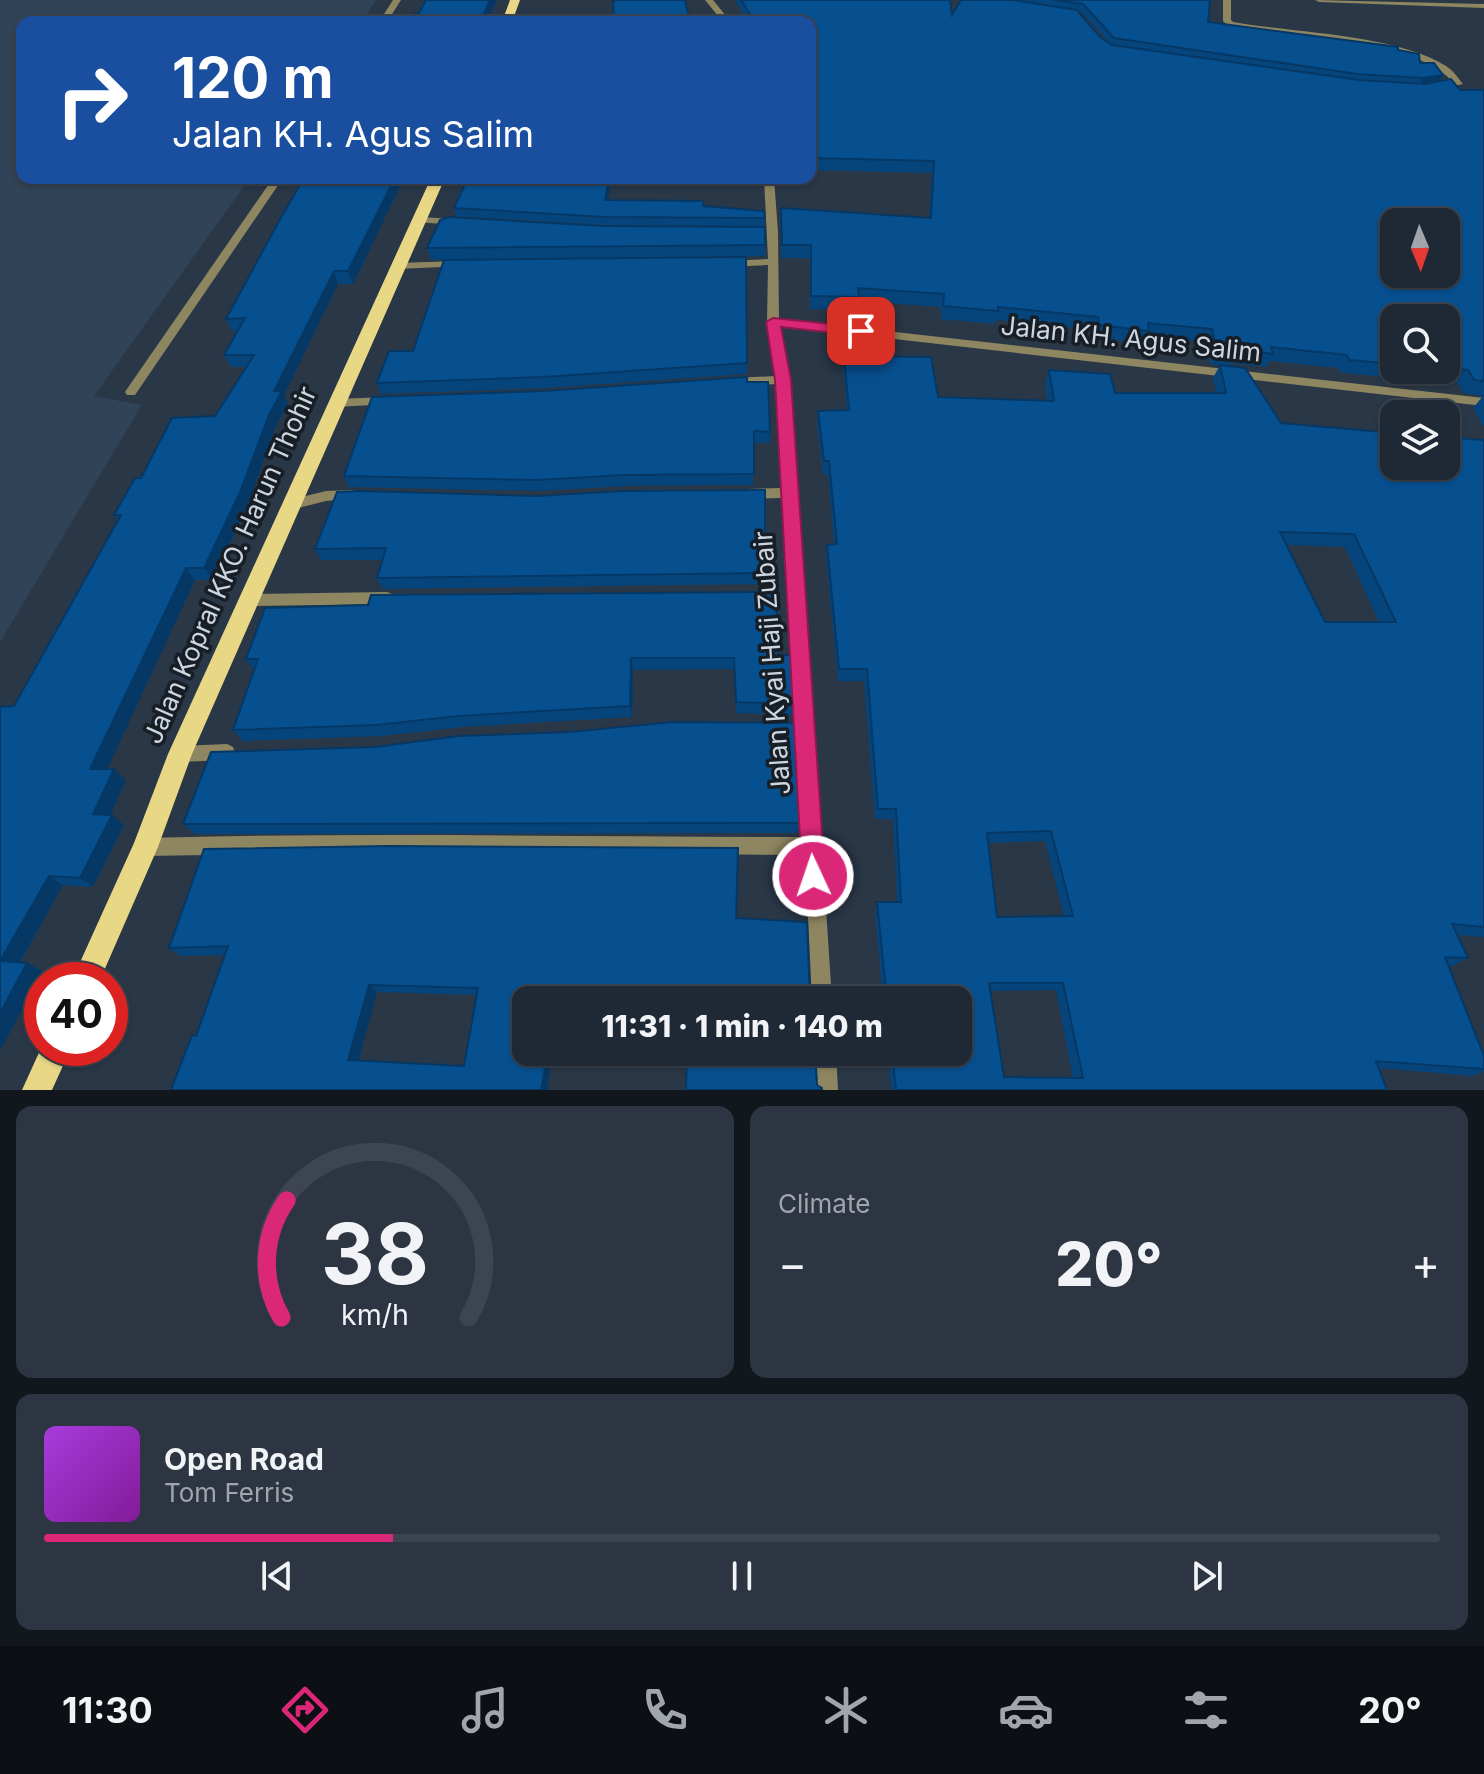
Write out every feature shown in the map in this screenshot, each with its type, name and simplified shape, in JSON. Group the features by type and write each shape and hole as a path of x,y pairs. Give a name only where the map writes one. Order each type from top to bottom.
{"main road":[{"name":"Jalan Kopral KKO. Harun Thohir","path":"94,962 145,847 180,754 435,184"},
{"path":"37,1090 48,1066"}],"street":[{"path":"709,0 722,16"},
{"path":"1227,0 1227,21 1231,24 1383,45 1434,63 1457,77 1459,84 1430,89"},
{"path":"1319,0 1484,6"},
{"path":"131,392 274,184"},
{"name":"Jalan Kyai Haji Zubair","path":"769,184 773,322 783,380 788,593 821,986"},
{"path":"419,220 471,222"},
{"path":"758,232 773,232"},
{"path":"717,265 773,262"},
{"path":"397,266 470,264"},
{"name":"Jalan KH. Agus Salim","path":"773,322 1484,402"},
{"path":"716,382 783,380"},
{"path":"336,403 397,401"},
{"path":"727,495 788,493"},
{"path":"290,505 326,496 366,494"},
{"path":"250,600 406,598"},
{"path":"180,754 243,751"},
{"path":"145,847 288,841 613,847 811,846"},
{"path":"827,1066 828,1090"}],"shaded area":[{"path":"0,0 376,0 365,16 16,16 16,184 246,184 94,396 142,405 0,642"}],"building":[{"path":"426,0 490,0 483,16 414,16"},
{"path":"613,0 685,0 689,16 614,16"},
{"path":"741,0 950,0 952,15 961,0 1013,0 1077,10 1100,37 1112,45 1359,80 1425,84 1451,79 1460,90 1484,90 1484,381 1474,380 1468,370 1460,369 1460,304 1380,304 1380,363 1349,360 1347,355 1271,347 1273,354 1233,349 1235,353 1217,351 1212,329 1148,323 1149,331 1099,325 1098,317 998,307 998,311 943,306 944,294 858,288 859,297 811,296 811,245 782,245 781,208 931,218 934,161 816,158 816,16 751,16"},
{"path":"1054,0 1210,0 1208,22 1398,47 1398,50 1419,54 1420,63 1434,63 1443,75 1423,78 1357,74 1114,38 1083,4"},
{"path":"301,184 392,184 348,271 334,271 274,391 282,391 204,568 186,568 90,769 114,769 93,814 112,815 80,878 49,876 0,961 0,707 14,706 121,515 114,515 135,478 141,478 172,418 215,416 254,355 224,355 245,318 226,319"},
{"path":"465,184 608,184 605,200 703,201 703,206 764,211 765,218 605,217 454,208"},
{"path":"448,217 604,226 765,227 765,245 427,248 440,220"},
{"path":"746,257 747,363 543,377 377,383 389,351 413,351 444,260"},
{"path":"844,356 931,357 938,397 1054,401 1049,370 1110,374 1115,393 1226,393 1220,365 1245,368 1281,423 1380,432 1380,480 1460,480 1460,438 1484,440 1484,927 1452,924 1468,958 1445,957 1484,1056 1484,1069 1376,1061 1387,1090 896,1090 893,1066 972,1066 972,986 886,986 877,902 901,902 896,809 878,809 867,669 839,669 827,545 837,544 829,461 824,461 818,411 849,410","holes":["1280,532 1354,534 1396,622 1325,622","1051,831 1073,916 997,917 987,833","989,983 1063,983 1083,1078 1004,1077"]},
{"path":"747,377 747,382 768,382 770,432 754,431 754,474 624,475 536,480 344,476 372,397 544,391"},
{"path":"765,490 765,573 377,578 386,548 315,549 337,492 536,496 624,491"},
{"path":"776,592 778,655 791,655 795,704 736,702 734,658 631,658 630,706 458,716 376,725 233,730 258,659 246,659 265,608 368,605 371,595"},
{"path":"673,722 796,723 801,823 183,824 211,752 376,747 458,736 569,732"},
{"path":"388,846 738,848 736,918 807,922 809,986 512,986 512,1066 545,1066 541,1090 171,1090 192,1035 196,1036 228,946 169,948 204,849","holes":["369,985 478,988 464,1066 348,1060"]},
{"path":"0,961 24,963 24,969 0,1013"},
{"path":"687,1066 816,1066 817,1085 822,1088 822,1090 686,1090"}],"route":[{"path":"813,876 783,380 773,322 861,331"}]}
